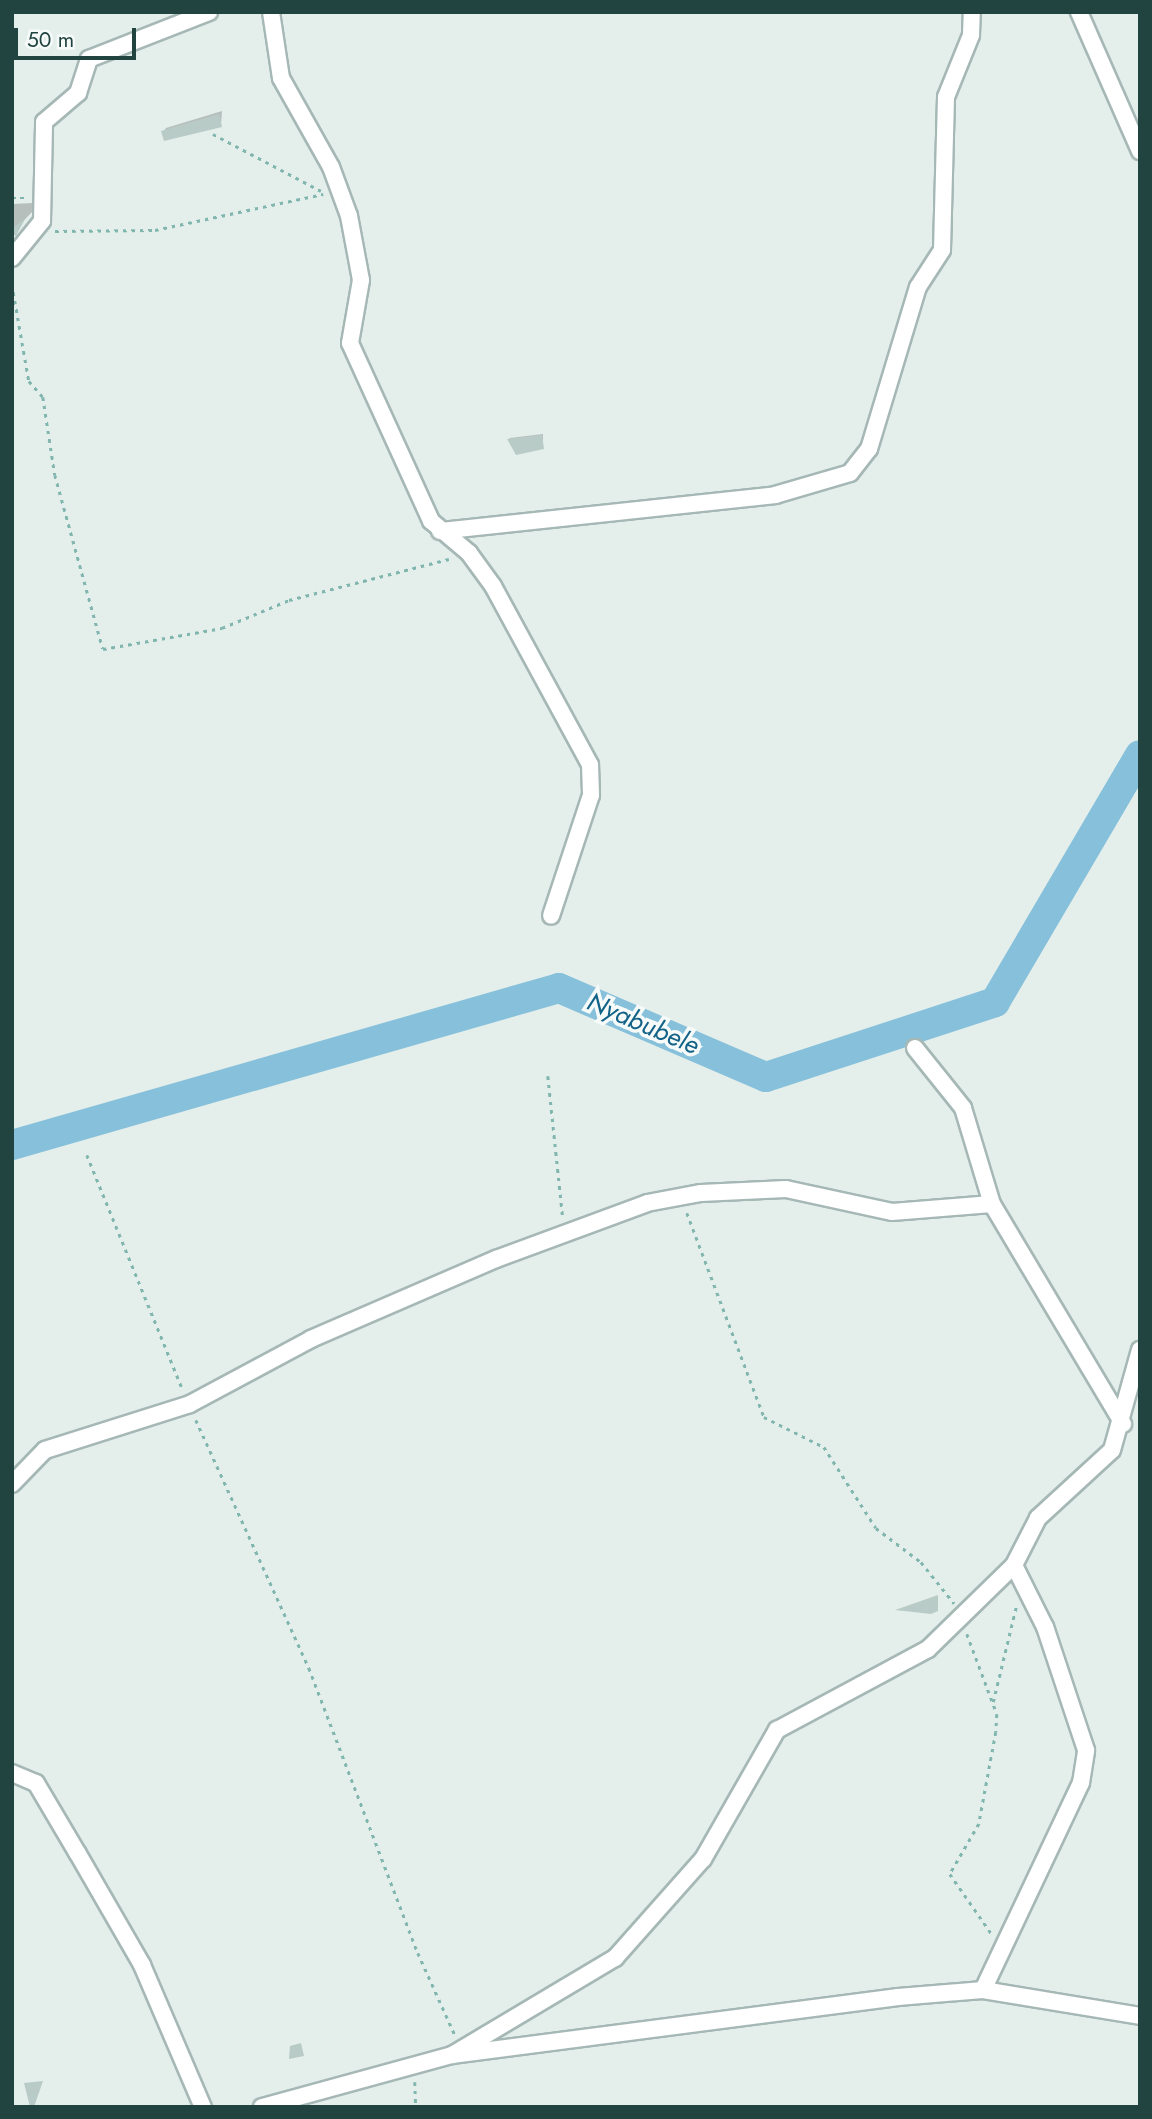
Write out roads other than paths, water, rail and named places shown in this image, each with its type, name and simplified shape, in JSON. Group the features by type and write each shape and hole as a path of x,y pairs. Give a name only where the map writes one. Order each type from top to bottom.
{"street":[{"path":"12,258 37,232 45,197 44,122 74,98 89,59 209,12"},
{"path":"271,12 281,78 344,202 360,272 350,343 440,531 469,553 590,765 591,795 551,916"},
{"path":"440,531 775,495 850,473 869,449 918,287 942,250 946,97 971,35 972,12"},
{"path":"1079,12 1140,151"},
{"path":"915,1048 963,1108 992,1204 1123,1424"},
{"path":"12,1484 45,1450 190,1404 311,1339 565,1232 682,1196 786,1189 892,1212 992,1204"},
{"path":"262,2107 457,2050 615,1958 703,1858 778,1730 928,1648 962,1613 1018,1572 1038,1518 1112,1450 1123,1424 1129,1374 1140,1350"},
{"path":"983,1990 1081,1783 1086,1750 1045,1627 1018,1572"},
{"path":"12,1773 36,1783 123,1932 203,2107"},
{"path":"457,2050 983,1990 1140,2015"}],"waterway":[{"name":"Nyabubele","path":"12,1145 559,988 766,1077 995,1002 1140,755"}]}
